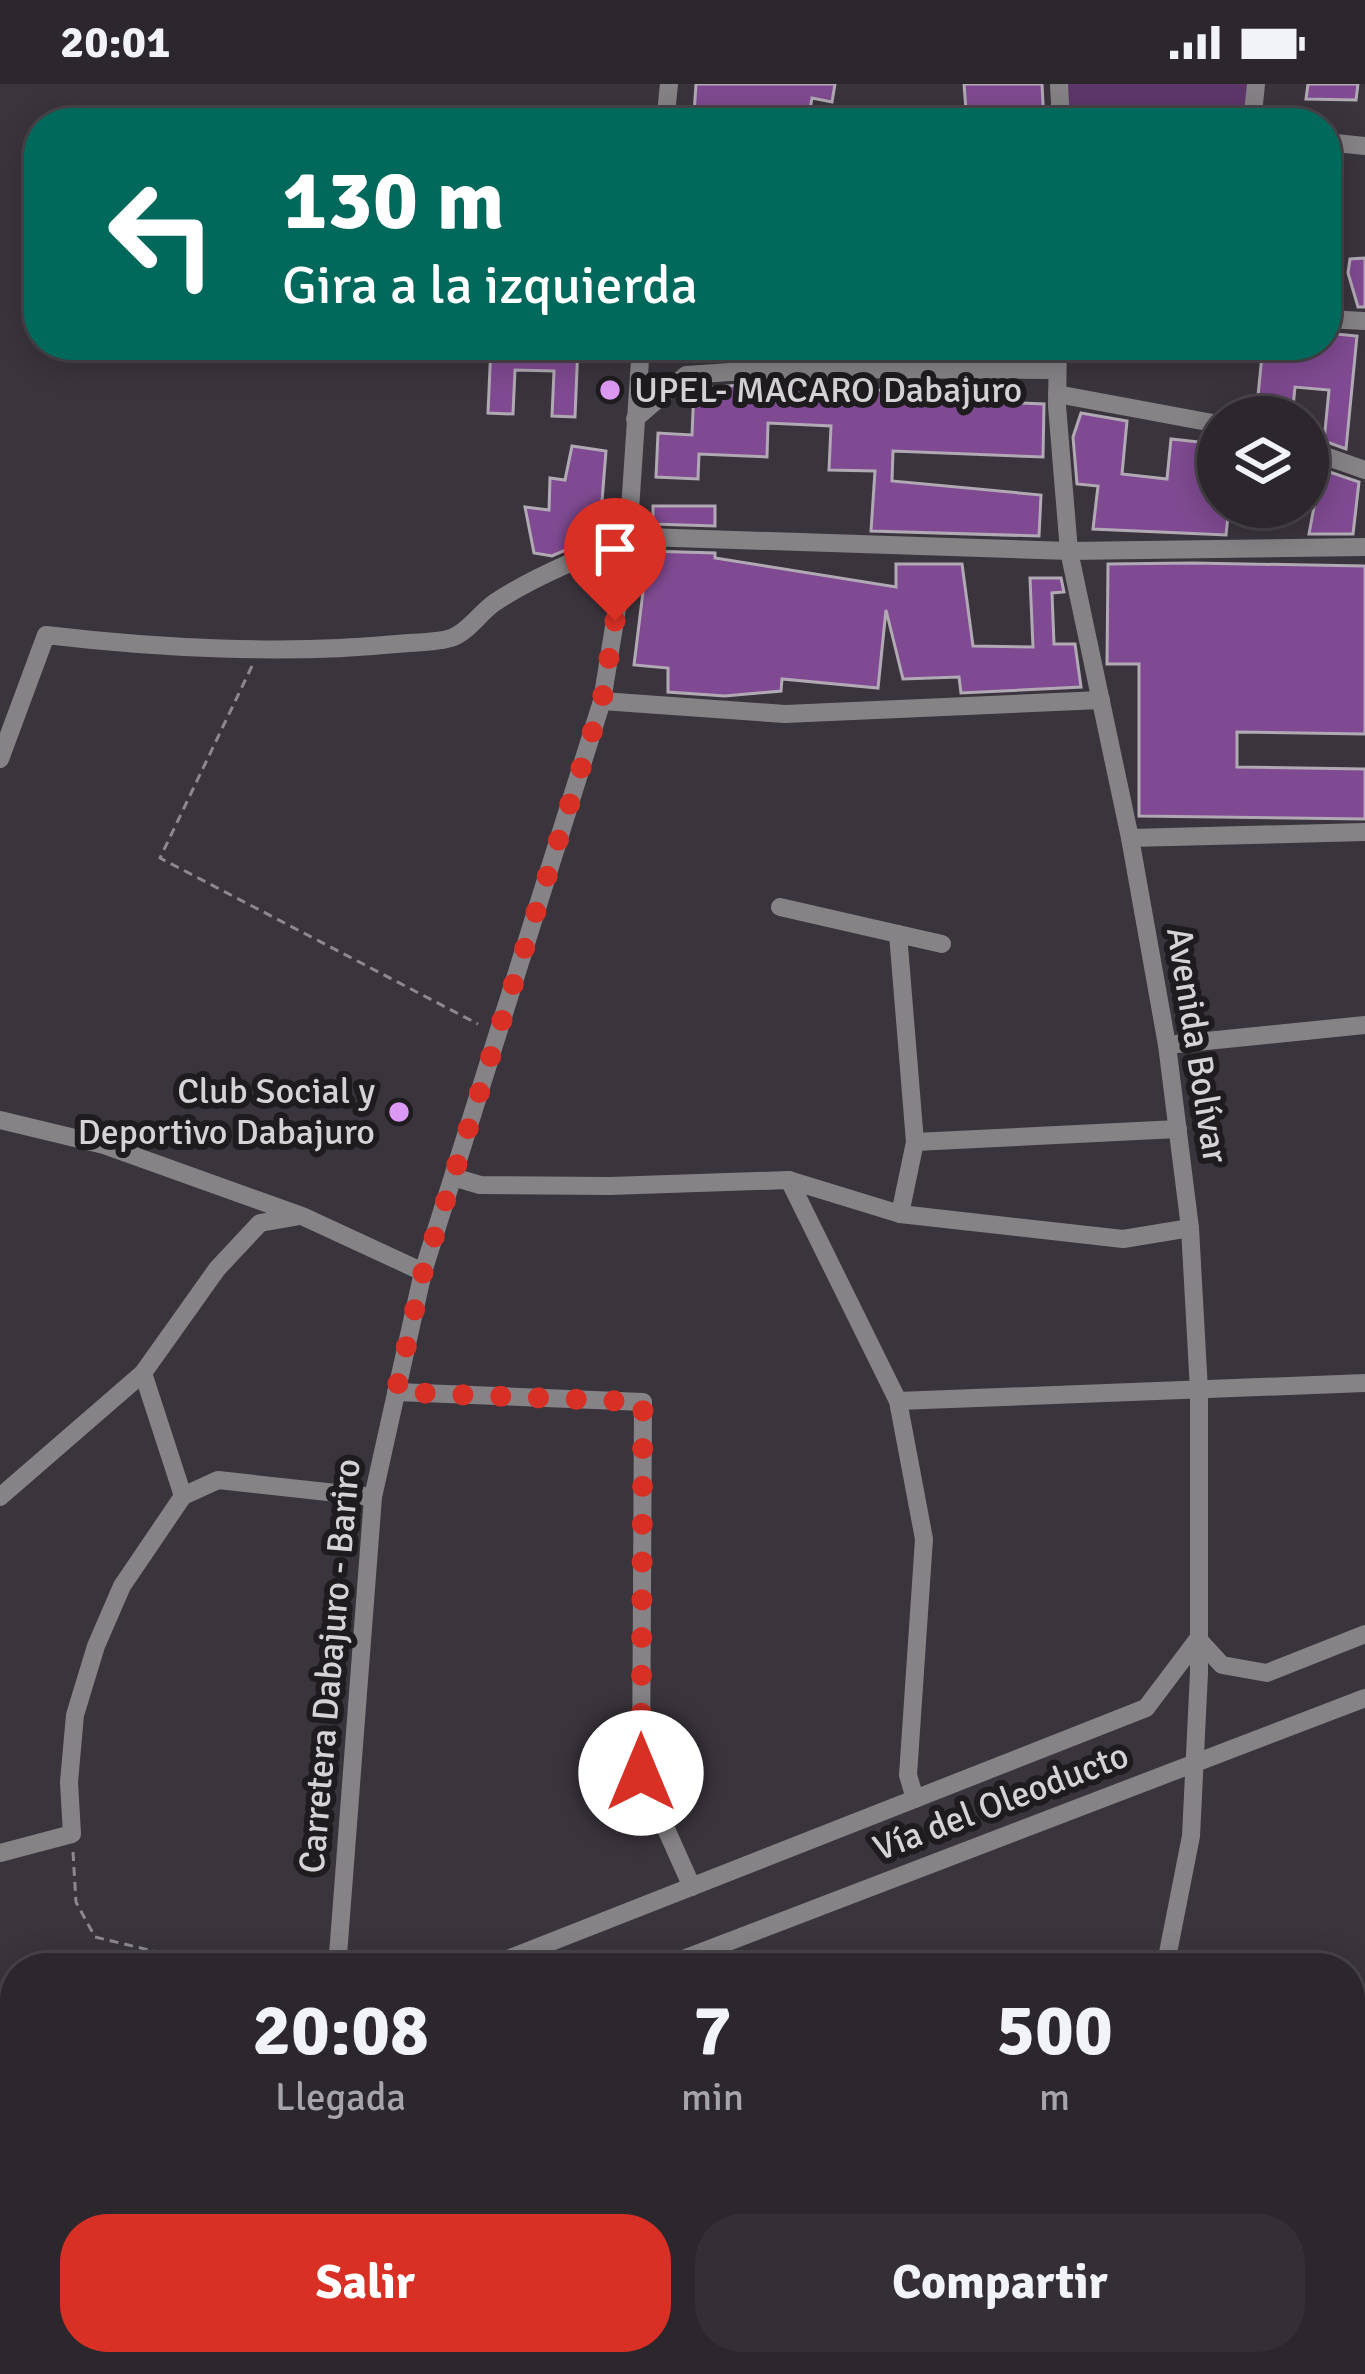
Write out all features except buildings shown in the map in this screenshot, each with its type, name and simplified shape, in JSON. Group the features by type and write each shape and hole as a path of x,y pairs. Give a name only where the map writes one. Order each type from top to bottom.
{"street":[{"name":"Carretera Dabajuro - Bariro","path":"338,1953 373,1497 423,1273 602,701 628,540 640,360"},
{"path":"873,360 873,369"},
{"name":"Avenida Bolívar","path":"1057,360 1069,550 1130,838 1167,1045 1190,1228 1199,1390 1195,1763 1191,1837 1168,1953"},
{"path":"635,419 686,376 776,369 1057,370"},
{"path":"1057,394 1197,420"},
{"path":"1329,457 1365,470"},
{"path":"0,759 46,635 261,648 364,647 454,638 493,604 628,540 646,537 1069,550 1365,547"},
{"path":"602,701 785,714 1101,700"},
{"path":"1130,838 1365,832"},
{"path":"780,907 942,944"},
{"path":"898,934 915,1142 900,1214"},
{"path":"1167,1045 1365,1025"},
{"path":"0,1120 104,1144 302,1216 423,1273"},
{"path":"915,1142 1178,1129"},
{"path":"453,1177 480,1185 789,1180 900,1214 1123,1239 1190,1228"},
{"path":"789,1180 898,1401 924,1539 908,1775 915,1799"},
{"path":"0,1498 143,1373 217,1269 260,1222 302,1216"},
{"path":"143,1373 184,1496"},
{"path":"898,1401 1365,1383"},
{"path":"396,1392 643,1402 641,1773 692,1886"},
{"path":"0,1853 72,1834 69,1782 75,1715 95,1646 122,1586 184,1496 218,1480 373,1497"},
{"path":"523,1953 1146,1708 1198,1639 1222,1665 1267,1673 1365,1634"},
{"name":"Vía del Oleoducto","path":"699,1953 1365,1698"}],"path":[{"path":"261,648 160,858 498,1034"},
{"path":"72,1834 76,1902 95,1937 162,1953"}],"shaded area":[{"path":"1065,84 1250,84 1248,108 1066,108"}],"place":[{"name":"UPEL- MACARO Dabajuro","path":"610,390"},
{"name":"Club Social y Deportivo Dabajuro","path":"399,1112"}],"route":[{"path":"615,621 602,701 423,1273 396,1392 643,1402 641,1773"}]}
